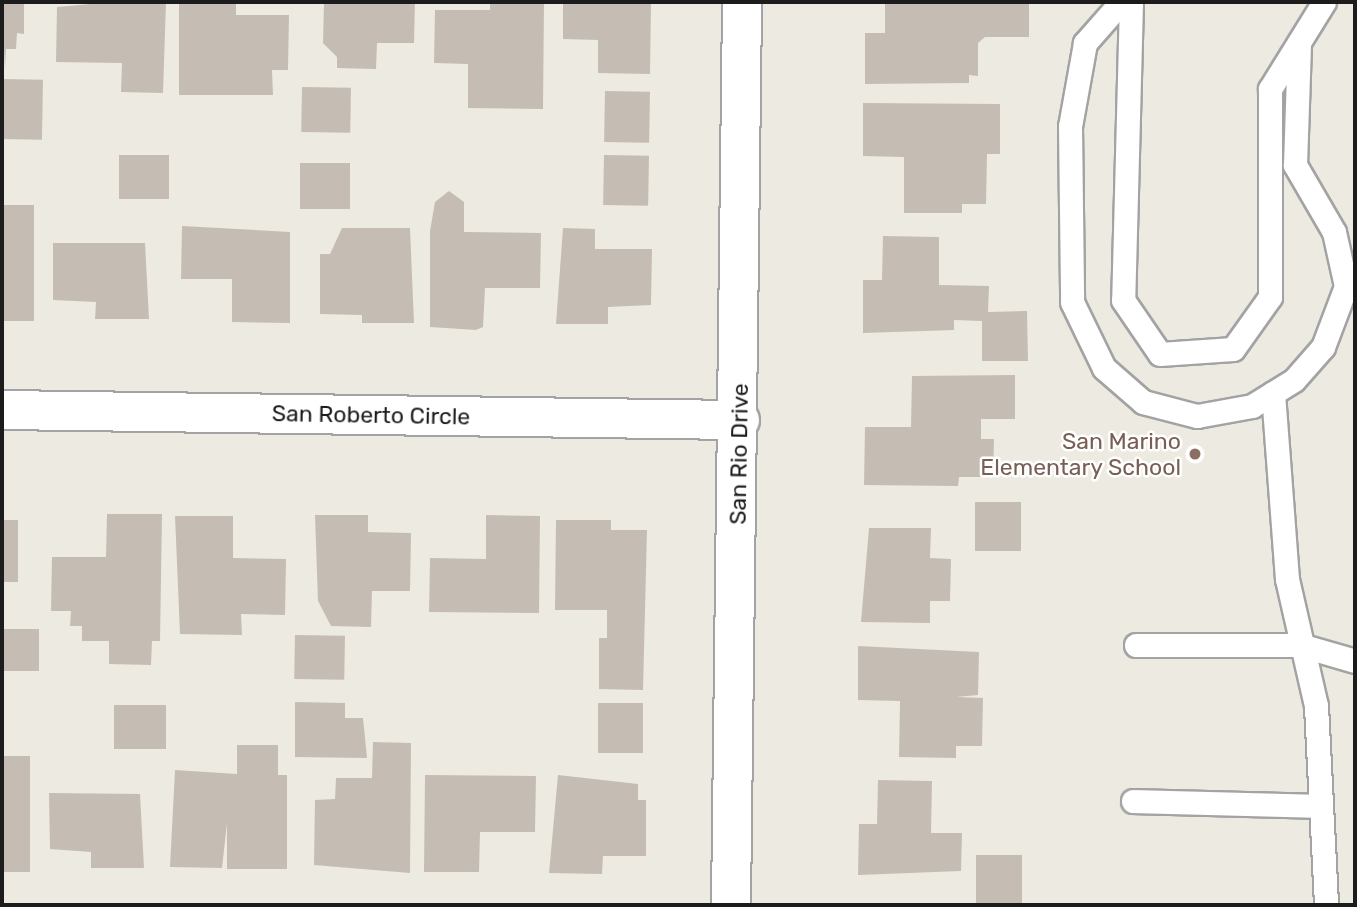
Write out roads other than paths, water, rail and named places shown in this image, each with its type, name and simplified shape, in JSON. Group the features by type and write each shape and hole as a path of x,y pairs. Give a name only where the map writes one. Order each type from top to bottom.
{"street":[{"name":"San Rio Drive","path":"731,905 740,420 741,2"},
{"name":"San Roberto Circle","path":"2,410 740,420"}],"lane":[{"path":"1121,2 1085,43 1070,126 1072,302 1104,368 1143,402 1197,416 1252,406 1273,393 1323,347 1346,286 1334,232 1295,164 1299,43"},
{"path":"1131,2 1123,300 1160,354 1233,349 1270,297 1270,89 1324,2"},
{"path":"1273,393 1287,579 1300,645 1317,706 1326,905"},
{"path":"1136,645 1300,645 1355,661"},
{"path":"1133,801 1321,806"}],"place":[{"name":"San Marino Elementary School","path":"1195,454"}]}
